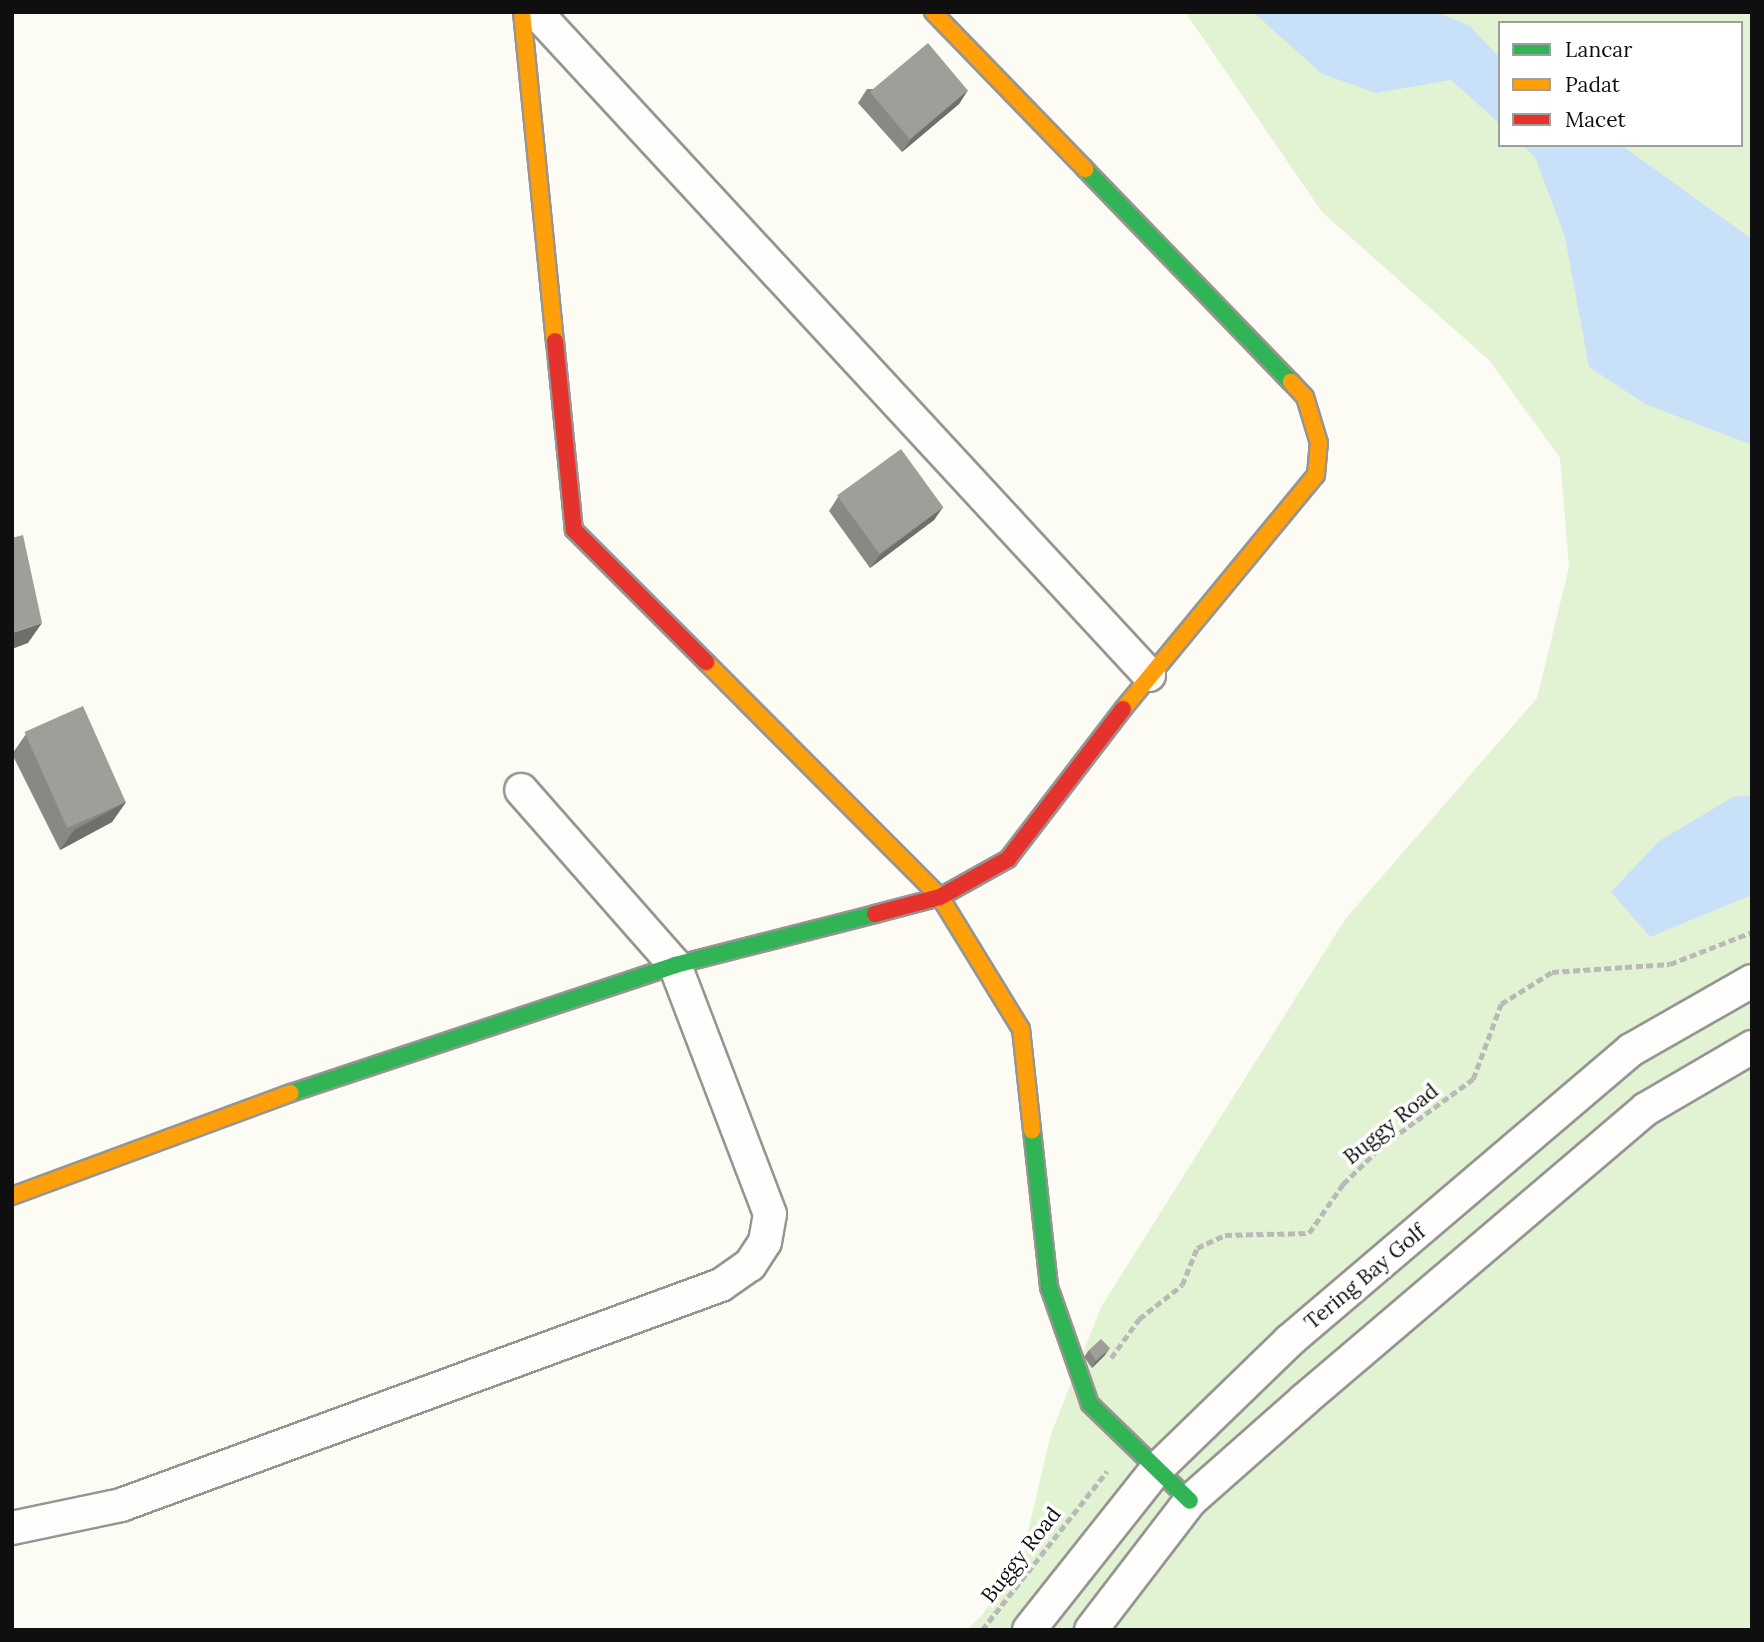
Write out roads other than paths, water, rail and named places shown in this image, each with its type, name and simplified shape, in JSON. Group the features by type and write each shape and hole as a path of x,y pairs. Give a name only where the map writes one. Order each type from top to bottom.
{"street":[{"path":"522,12 574,530 940,897 1021,1029 1049,1287 1090,1404 1155,1471 1190,1501"},
{"path":"537,12 1149,675"},
{"path":"12,1196 396,1055 675,965 940,897 1008,859 1149,675 1309,488 1316,475 1319,443 1305,397 933,12"},
{"path":"12,1528 121,1505 721,1285 750,1265 765,1242 770,1214 675,965 520,790"},
{"name":"Tering Bay Golf","path":"1029,1630 1155,1471 1289,1341 1631,1050 1752,981"},
{"path":"1091,1630 1190,1501 1646,1109 1752,1047"}],"water":[{"path":"1253,12 1436,12 1470,26 1498,56 1498,122 1451,80 1376,93 1322,74"},
{"path":"1524,147 1624,147 1752,239 1752,445 1645,404 1589,367 1565,237 1535,157"},
{"path":"1752,795 1752,895 1650,937 1611,892 1659,841 1733,797"}]}
